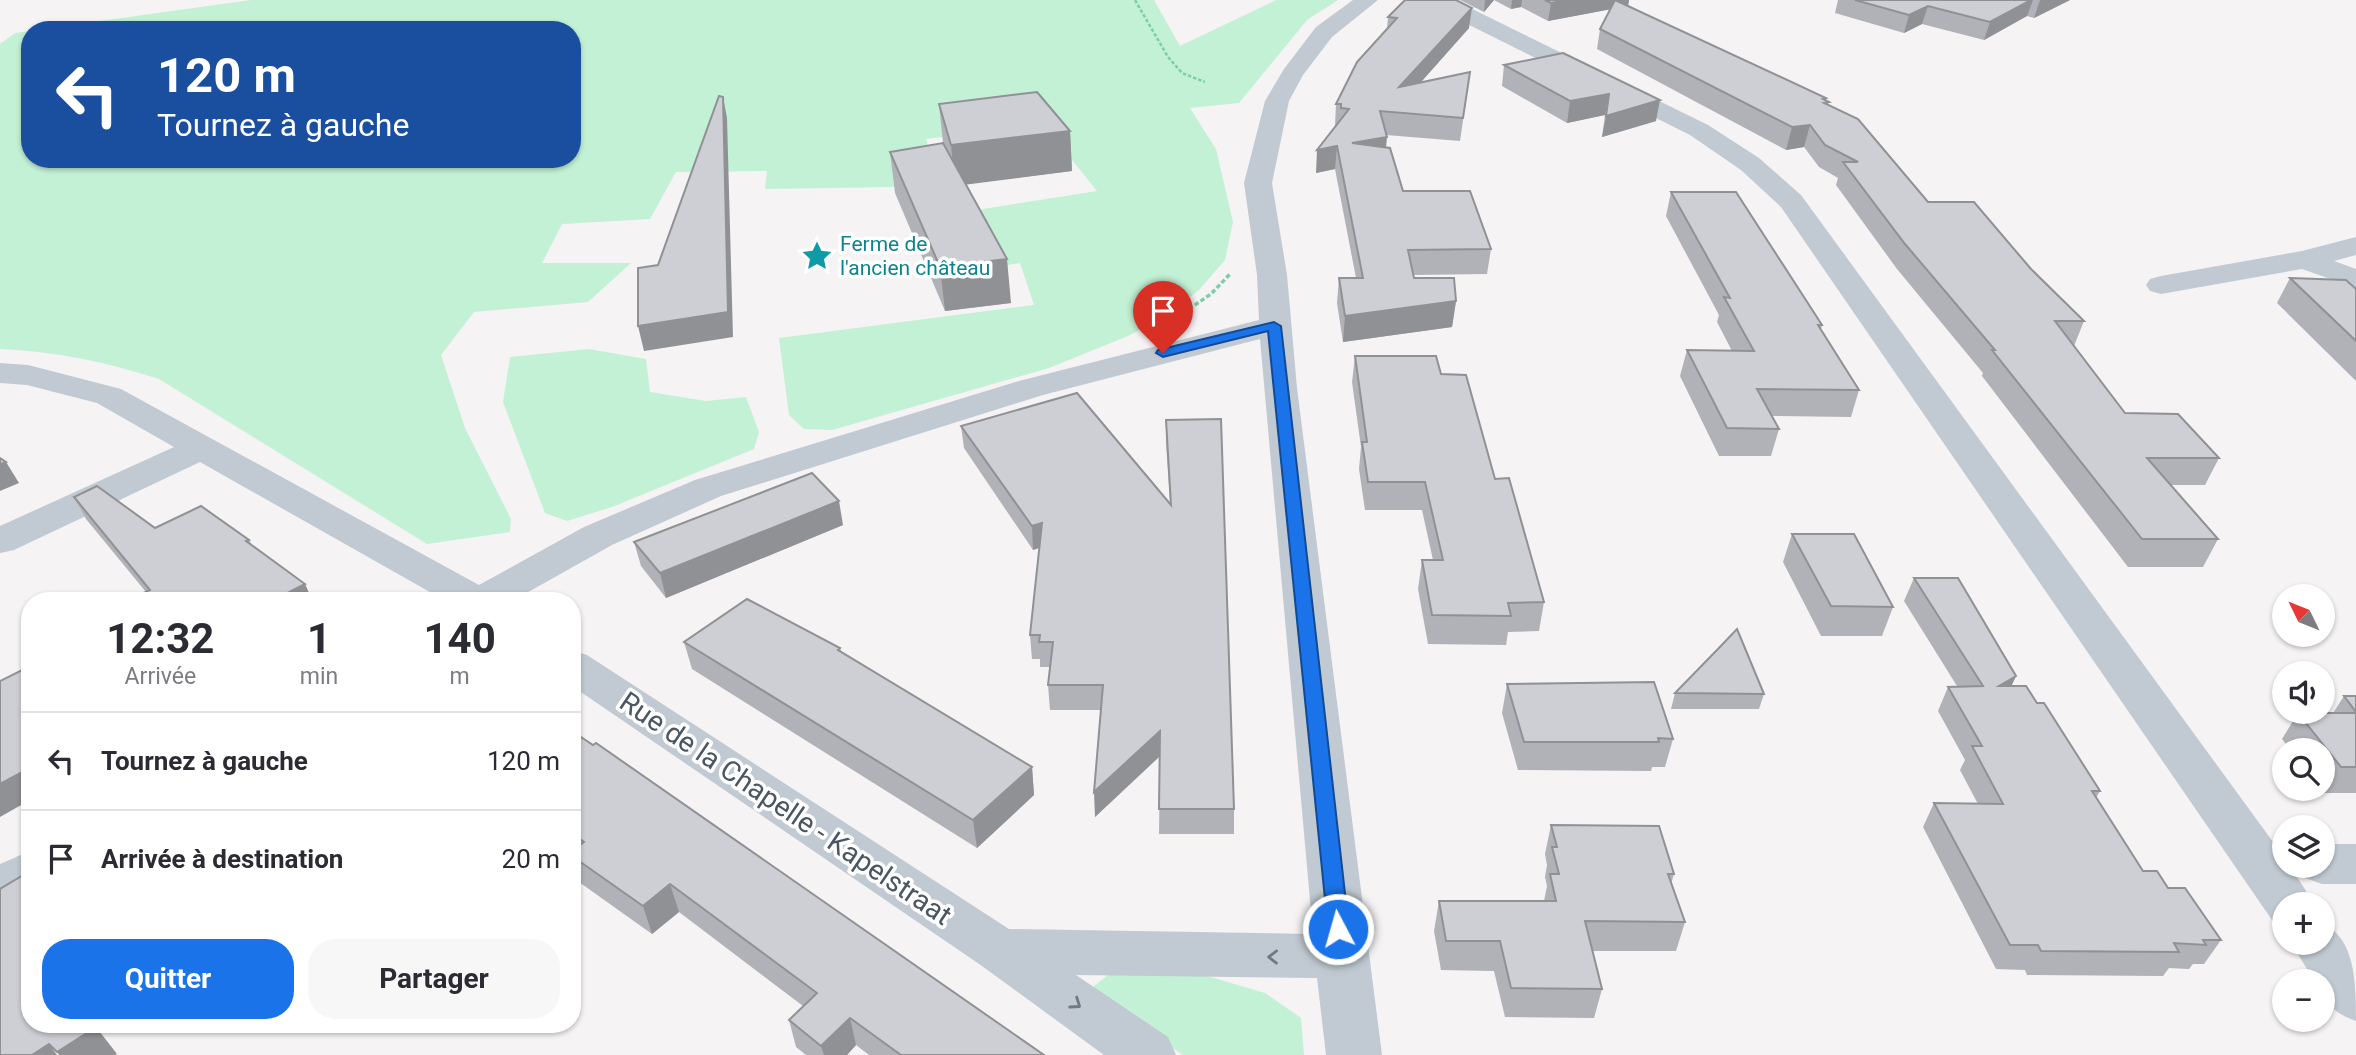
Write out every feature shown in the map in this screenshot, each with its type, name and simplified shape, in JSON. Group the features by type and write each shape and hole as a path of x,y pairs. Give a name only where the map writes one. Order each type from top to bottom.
{"street":[{"path":"1354,1055 1341,956 1274,326 1272,275 1258,183 1277,101 1292,74 1324,32 1367,0"},
{"path":"1437,0 1699,130 1750,164 1791,201 2272,863"},
{"path":"2161,285 2304,260 2356,246"},
{"path":"2304,260 2356,279"},
{"path":"497,592 598,536 708,488 1031,388 1274,326"},
{"path":"0,373 28,375 109,396 461,592"},
{"path":"0,541 200,448"},
{"name":"Rue de la Chapelle - Kapelstraat","path":"581,671 1000,951 1148,1055"},
{"path":"2335,863 2356,864"},
{"path":"0,889 21,876"},
{"path":"1000,951 1341,956"},
{"path":"2326,955 2356,998"}],"path":[{"path":"1135,0 1168,57 1182,73 1205,82"}],"green space":[{"path":"251,0 1154,0 1180,46 1276,0 1338,0 1307,20 1239,103 1190,108 1216,149 1233,222 1225,260 1199,290 1173,311 1128,336 1049,368 832,430 804,429 789,415 779,338 1034,305 1020,263 1003,266 977,210 1097,191 1044,125 926,139 939,179 893,187 765,189 767,171 676,172 650,219 562,224 542,263 631,263 588,302 474,312 441,355 465,428 511,519 510,532 427,544 159,379 80,358 0,349 0,44 15,33 21,32 21,168 581,168 581,21 100,21"},
{"path":"589,349 646,359 650,392 706,401 746,397 759,432 754,449 612,507 567,521 545,513 503,402 510,357"},
{"path":"1109,974 1207,976 1265,993 1301,1018 1304,1055 1183,1055 1099,998 1093,987"}],"building":[{"path":"1405,0 1456,0 1472,8 1399,87 1470,72 1463,118 1380,111 1387,137 1352,143 1390,148 1403,191 1470,191 1491,249 1408,250 1414,278 1454,278 1456,301 1345,316 1339,278 1363,278 1337,146 1317,150 1349,109 1336,104 1357,62 1397,18 1388,17"},
{"path":"1545,0 1566,0 1551,3"},
{"path":"1615,0 1826,98 1823,99 1829,102 1824,103 1858,119 1928,202 1974,202 2031,269 2084,321 2055,321 2125,413 2178,414 2219,458 2147,458 2218,539 2142,539 1992,350 1995,350 1905,244 1843,162 1858,162 1825,145 1810,125 1792,127 1600,29"},
{"path":"1855,0 2031,0 1990,22 1928,6 1909,15"},
{"path":"1563,53 1660,100 1606,116 1609,94 1570,101 1504,65"},
{"path":"1037,92 1070,131 951,145 939,104"},
{"path":"719,96 723,97 728,312 638,326 638,268 658,265"},
{"path":"943,143 1007,259 940,267 890,152"},
{"path":"1671,192 1736,192 1822,325 1818,325 1859,390 1757,389 1779,429 1727,428 1687,350 1754,351 1724,297 1730,298"},
{"path":"2290,278 2346,280 2356,289 2356,341"},
{"path":"1355,356 1436,356 1441,374 1466,375 1495,479 1509,478 1544,602 1508,603 1511,616 1432,615 1422,560 1443,560 1425,482 1368,482 1362,442 1367,442"},
{"path":"1077,393 1171,505 1166,420 1221,419 1234,809 1159,809 1160,731 1094,792 1103,685 1048,685 1053,642 1039,642 1040,635 1030,635 1042,523 1032,526 961,426"},
{"path":"812,473 839,501 660,573 634,542"},
{"path":"97,486 155,528 201,506 305,584 290,592 146,592 150,590 74,497"},
{"path":"1792,534 1854,534 1893,607 1831,606"},
{"path":"1914,578 1958,578 2016,676 1999,686 2026,686 2037,703 2044,703 2100,791 2092,791 2143,871 2157,871 2168,888 2185,888 2221,940 2203,940 2206,945 2174,943 2179,952 2041,951 2038,945 2010,945 1934,803 2003,804 1972,746 1982,746 1948,687 1983,686"},
{"path":"747,599 840,648 838,650 1032,767 973,820 684,642"},
{"path":"1737,629 1764,694 1675,693 1717,650"},
{"path":"21,670 21,773 0,784 0,681"},
{"path":"1654,682 1673,739 1658,738 1659,742 1524,742 1507,684"},
{"path":"2344,696 2356,696 2356,712"},
{"path":"2335,713 2356,713 2356,767 2341,767 2335,759 2335,738 2318,738 2307,724 2335,724"},
{"path":"581,737 593,745 596,743 1044,1055 901,1055 850,1018 821,1046 789,1020 817,993 670,884 643,906 581,862 581,844 584,842 581,840"},
{"path":"1551,825 1659,826 1674,874 1668,874 1685,922 1585,921 1602,989 1511,988 1500,941 1446,941 1439,901 1556,901 1550,874 1559,874 1552,847 1557,847"},
{"path":"21,876 21,1033 87,1033 57,1052 49,1044 32,1055 0,1055 0,889"}],"place":[{"name":"Ferme de l'ancien château","path":"817,256"}],"route":[{"path":"1163,353 1274,326 1338,929"}]}
